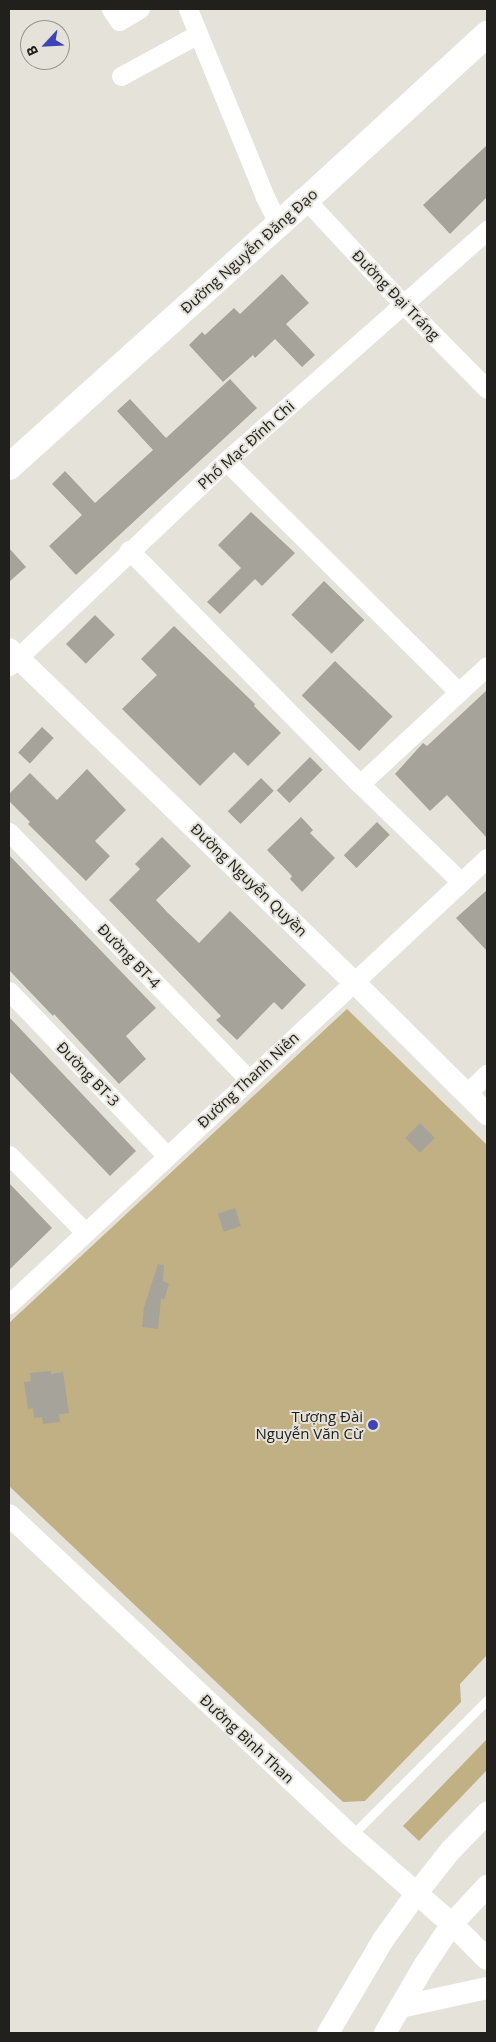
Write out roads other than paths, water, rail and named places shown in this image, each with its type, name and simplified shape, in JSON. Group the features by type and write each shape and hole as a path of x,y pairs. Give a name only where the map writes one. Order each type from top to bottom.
{"main road":[{"name":"Đường Nguyễn Đăng Đạo","path":"9,468 279,225 487,34"}],"street":[{"path":"111,9 119,21 140,9"},
{"path":"188,9 279,225"},
{"path":"121,76 198,34"},
{"name":"Đường Đại Tráng","path":"306,200 404,305 487,389"},
{"name":"Phố Mạc Đĩnh Chi","path":"12,657 226,461 487,230"},
{"path":"226,461 460,692"},
{"path":"129,550 360,784 461,882"},
{"name":"Đường Nguyễn Quyền","path":"12,657 353,981 487,1114"},
{"path":"360,784 487,666"},
{"name":"Đường BT-4","path":"9,832 249,1080"},
{"name":"Đường Thanh Niên","path":"9,1304 487,858"},
{"name":"Đường BT-3","path":"9,991 167,1156"},
{"path":"467,1093 487,1074"},
{"path":"9,1154 85,1232"},
{"name":"Đường Bình Than","path":"9,1516 351,1836 452,1924 487,1959"},
{"path":"328,2033 383,1940 416,1894 452,1850 487,1813"},
{"path":"385,2033 452,1924 487,1886"},
{"path":"400,2007 487,1988"}],"lane":[{"path":"351,1836 487,1700"}],"place":[{"name":"Tượng Đài Nguyễn Văn Cừ","path":"373,1425"}]}
